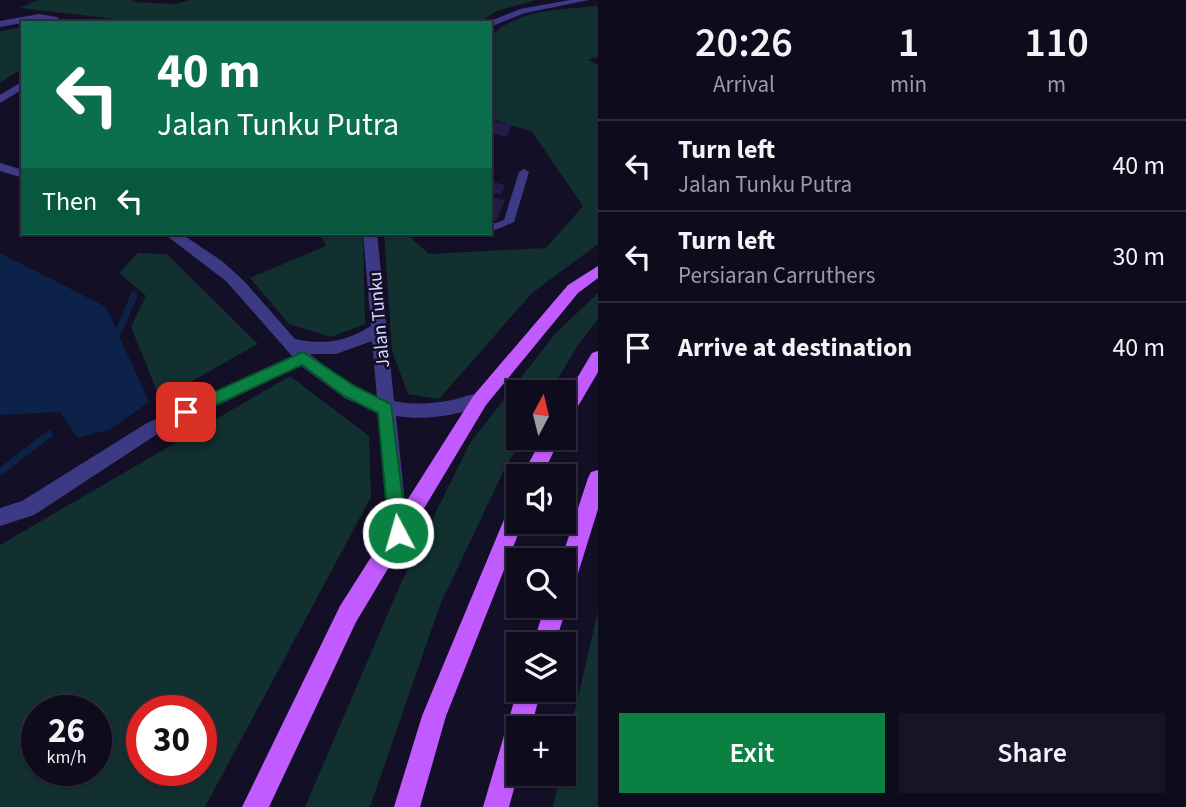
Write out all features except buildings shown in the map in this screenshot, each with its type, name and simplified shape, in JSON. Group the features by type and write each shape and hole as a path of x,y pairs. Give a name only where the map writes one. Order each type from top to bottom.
{"main road":[{"path":"255,807 333,642 480,400 573,289 598,271"},
{"path":"576,395 598,357"},
{"path":"575,548 598,478"},
{"path":"407,807 434,716 508,534"},
{"path":"496,807 526,702"}],"street":[{"path":"492,23 523,11 585,0"},
{"path":"0,24 42,17 58,21"},
{"path":"0,100 21,85"},
{"path":"0,167 21,173"},
{"path":"173,235 230,277 303,358 350,392 386,409 431,413 452,410 480,400"},
{"name":"Jalan Tunku","path":"370,235 398,533"},
{"path":"289,344 311,349 338,348 362,341 379,328"},
{"path":"0,517 27,509 153,428 303,358"}],"lane":[{"path":"492,228 509,222 524,172"}],"green space":[{"path":"38,0 132,0 175,4 191,0 536,0 497,11 481,21 132,21 20,8"},
{"path":"598,6 598,57 588,60 598,65 598,244 532,293 439,399 408,394 392,351 384,235 408,235 429,254 546,248 583,206 532,132 492,119 492,36 499,29 525,16"},
{"path":"21,27 21,69 0,83 0,31"},
{"path":"320,235 363,235 365,324 331,337 289,324 250,278 326,246"},
{"path":"138,253 167,254 258,344 160,399 131,327 146,296 119,273"},
{"path":"598,293 598,319 578,345 557,380 519,380 555,334"},
{"path":"290,376 369,436 371,497 217,785 217,695 126,695 126,786 216,786 205,807 0,807 0,545"},
{"path":"506,397 506,450 516,450 506,464 440,605 370,807 305,807 401,583 470,443"},
{"path":"598,611 598,807 553,807 557,786 576,786 576,716 574,716"}],"water":[{"path":"0,253 106,307 149,402 111,429 78,438 60,412 0,415"}],"waterway":[{"path":"115,340 134,295"},
{"path":"0,472 49,434"}],"route":[{"path":"186,412 303,358 350,392 386,409 398,533"}]}
